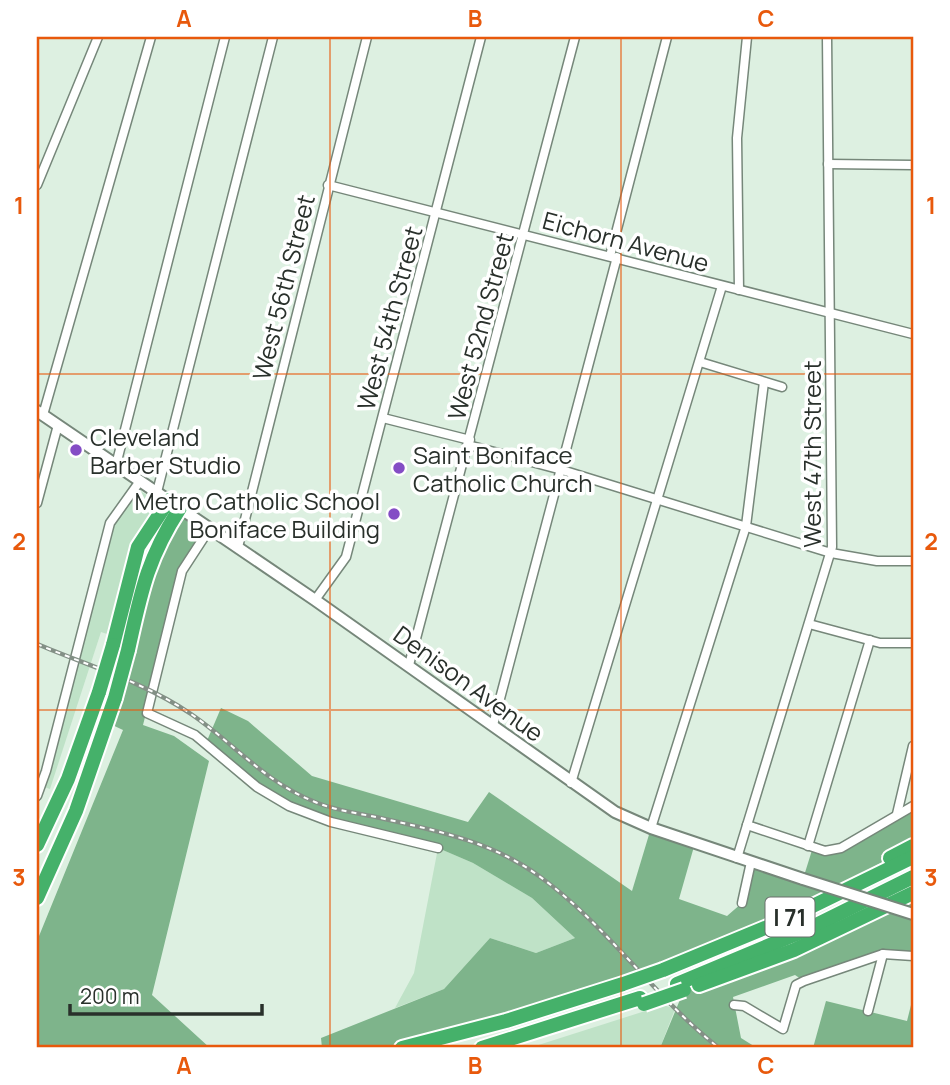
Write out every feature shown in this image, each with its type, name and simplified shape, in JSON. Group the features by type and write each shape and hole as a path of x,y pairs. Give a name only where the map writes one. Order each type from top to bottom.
{"highway":[{"path":"37,845 68,779 99,692 133,560 145,534 169,500"},
{"path":"37,898 76,811 115,698 147,569 169,500"},
{"path":"732,942 913,846"},
{"name":"I 71","path":"402,1048 506,1021 663,970 830,899 913,857"},
{"name":"I 71","path":"680,987 913,877"},
{"path":"863,919 913,893"},
{"path":"497,1048 784,954 913,900"},
{"path":"482,1048 642,1001"}],"main road":[{"name":"Denison Avenue","path":"40,413 315,600 615,812 651,828 737,858 913,915"}],"street":[{"path":"37,185 98,37"},
{"path":"40,413 151,37"},
{"path":"116,465 225,37"},
{"path":"169,500 272,37"},
{"name":"West 56th Street","path":"238,547 367,37"},
{"name":"West 54th Street","path":"315,600 346,557 481,37"},
{"name":"West 52nd Street","path":"409,666 575,37"},
{"path":"493,725 562,470 667,37"},
{"path":"738,290 737,127 747,37"},
{"name":"West 47th Street","path":"737,858 831,552 827,37"},
{"path":"828,164 913,165"},
{"name":"Eichorn Avenue","path":"328,185 913,334"},
{"path":"571,783 722,286"},
{"path":"700,362 782,387"},
{"path":"651,828 746,526 764,382"},
{"path":"383,418 831,552 877,561 913,561"},
{"path":"37,503 58,425"},
{"path":"37,796 46,771 110,523 140,481"},
{"path":"210,528 181,571 147,713 195,735 257,787 289,806 331,822 438,848"},
{"path":"809,624 870,640 913,643"},
{"path":"808,846 870,640"},
{"path":"897,814 913,746"},
{"path":"747,825 825,850 841,848 913,806"},
{"path":"741,903 751,862"},
{"path":"734,1005 744,1006 783,1028 796,985 883,954 913,956"},
{"path":"868,1011 883,954"}],"green space":[{"path":"137,489 155,500 155,510 110,635 101,632 50,789 44,787 113,522"},
{"path":"180,508 210,528 182,571 143,725 174,736 209,761 152,995 210,1048 37,1048 37,941 123,730 108,723 147,569"},
{"path":"221,708 248,721 312,776 468,822 489,792 632,891 651,828 695,843 679,899 727,916 742,903 751,862 803,879 813,847 833,850 913,806 913,846 732,942 402,1048 322,1048 321,1038 444,989 490,938 536,953 575,938 532,898 473,863 438,848 331,822 257,787 206,743"},
{"path":"438,848 473,863 532,898 575,938 536,953 490,938 444,989 395,1008 414,973"},
{"path":"913,900 913,956 883,954 804,981 795,975 733,997 741,1038 757,1048 660,1048 684,990"},
{"path":"913,997 913,1048 813,1048 826,1001 907,1021"},
{"path":"664,1005 675,1009 660,1048 529,1048"}],"railway":[{"path":"37,644 135,684 173,703 207,726 280,784 315,802 461,838 521,864 564,895 587,916 673,1006 719,1048"}],"place":[{"name":"Cleveland Barber Studio","path":"76,450"},
{"name":"Saint Boniface Catholic Church","path":"399,468"},
{"name":"Metro Catholic School Boniface Building","path":"394,514"}]}
